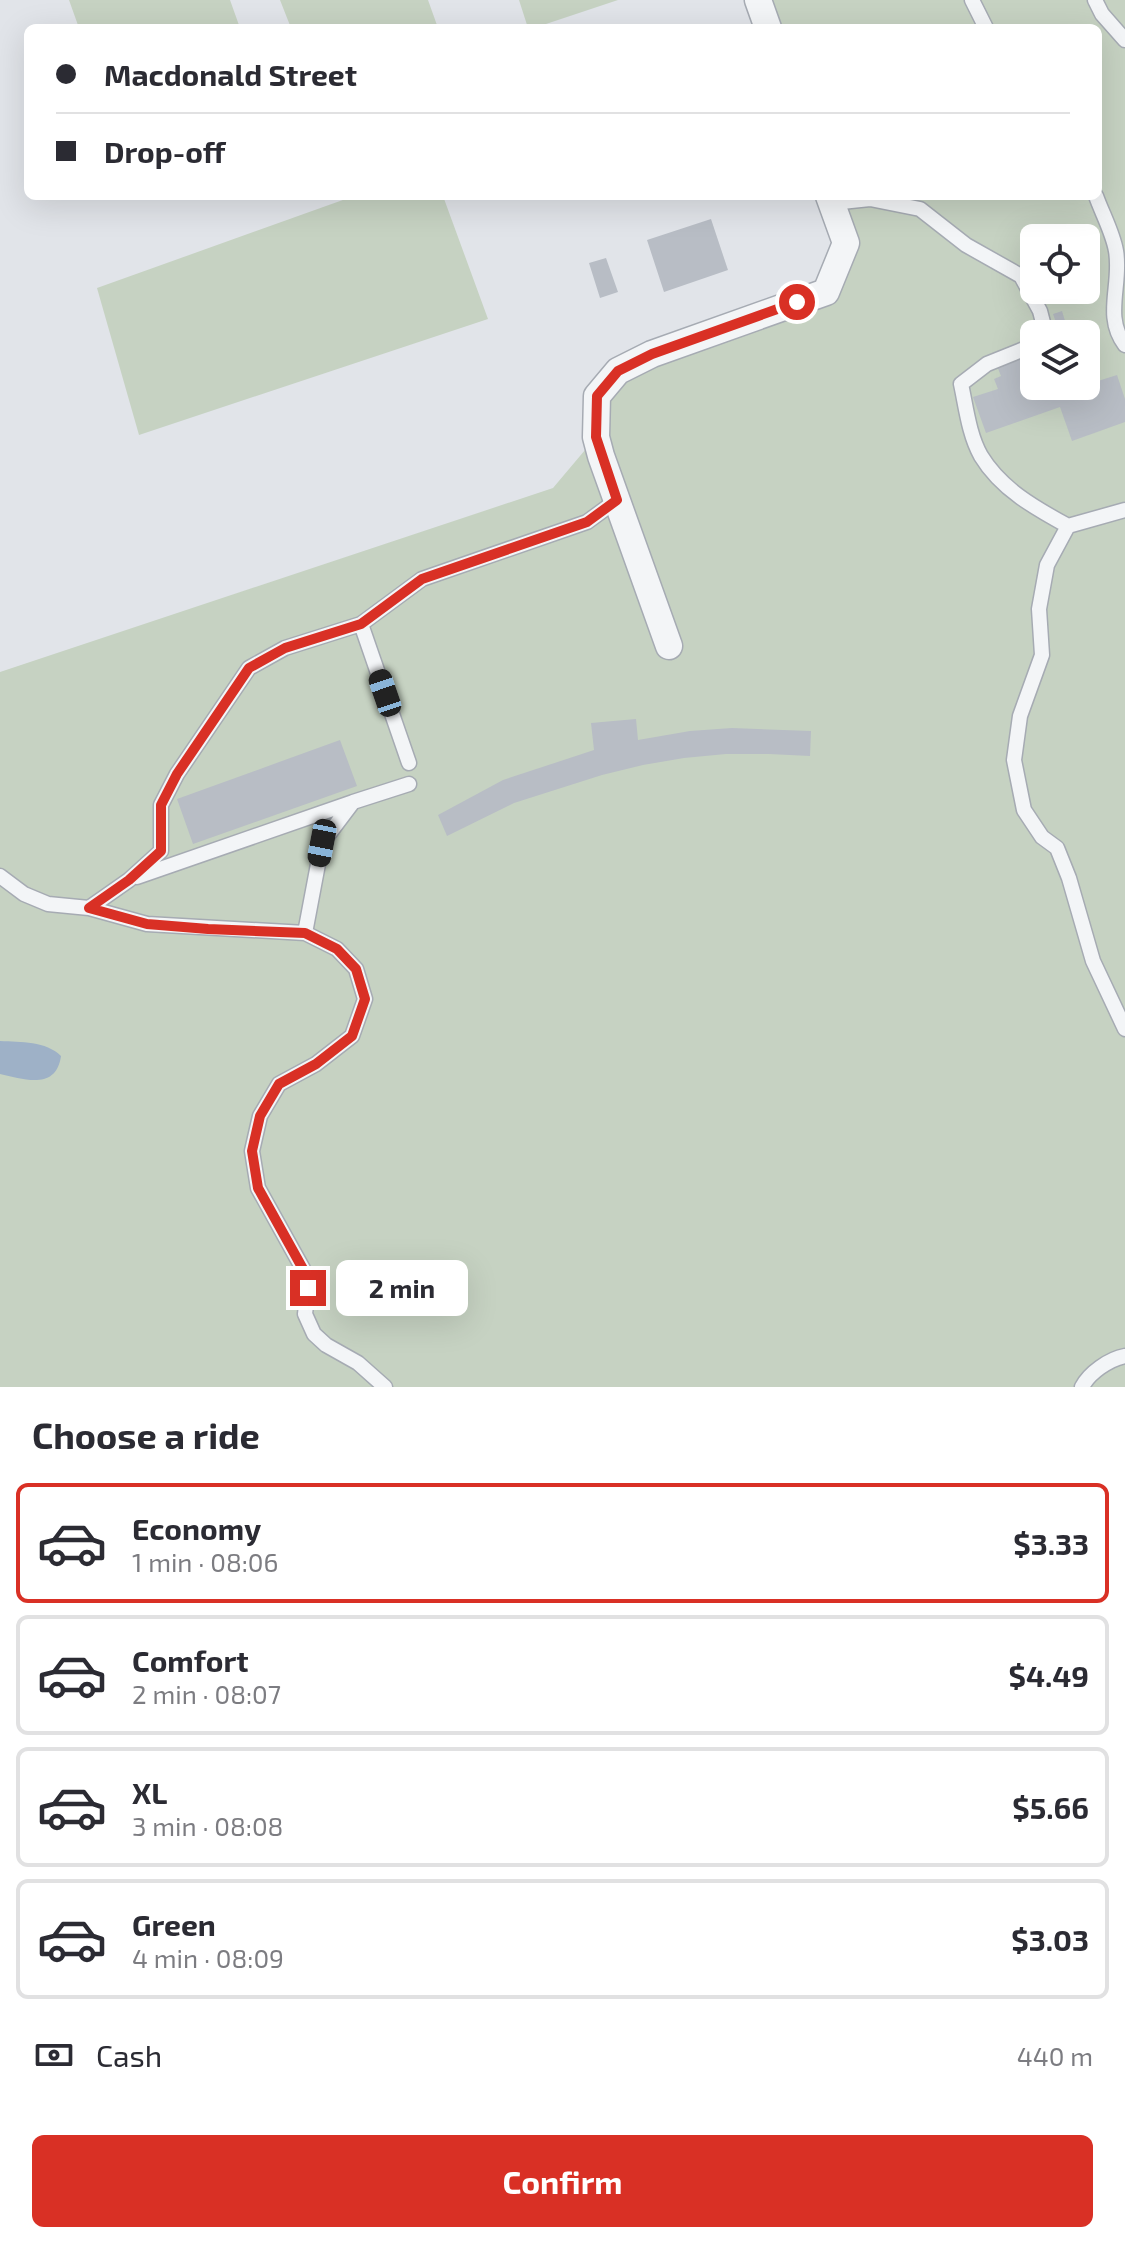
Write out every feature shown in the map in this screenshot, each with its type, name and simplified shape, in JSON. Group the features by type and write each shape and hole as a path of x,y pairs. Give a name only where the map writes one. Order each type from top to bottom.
{"street":[{"path":"758,0 767,24"},
{"path":"669,646 596,437 597,396 618,371 652,354 826,292 846,243 830,200"}],"lane":[{"path":"972,0 984,24"},
{"path":"1095,0 1102,14 1125,40"},
{"path":"875,200 920,209 966,245 1021,276 1042,320"},
{"path":"1097,200 1116,250 1117,282 1113,317 1125,345"},
{"path":"1020,351 987,364 961,384 980,453 1000,481 1068,526 1125,510"},
{"path":"89,908 129,880 161,851 161,805 177,774 249,668 285,648 361,624 422,579 587,522 617,500"},
{"path":"1068,526 1047,565 1039,609 1042,655 1020,716 1014,760 1024,810 1042,837 1057,848 1093,961 1125,1029"},
{"path":"361,624 409,763"},
{"path":"129,880 409,784"},
{"path":"305,933 322,843 353,802"},
{"path":"0,876 24,894 48,904 89,908 147,924 305,933 337,949 356,969 365,999 352,1036 316,1064 279,1084 260,1116 252,1151 258,1188 303,1269 308,1288 305,1314 314,1334 326,1345 358,1363 385,1387"},
{"path":"1082,1387 1087,1377 1117,1357 1125,1356"}],"green space":[{"path":"69,0 230,0 239,24 78,24"},
{"path":"280,0 428,0 437,24 289,24"},
{"path":"519,0 618,0 546,24 527,24"},
{"path":"772,0 1125,0 1125,1387 0,1387 0,672 553,488 596,437 618,371 826,292 846,243 830,200 1102,200 1102,24 779,24"},
{"path":"343,200 444,200 488,319 139,435 97,288"}],"water":[{"path":"0,1041 48,1047 61,1056 58,1067 53,1074 38,1080 0,1074"}],"building":[{"path":"711,219 728,270 664,292 647,240"},
{"path":"606,258 618,292 600,298 589,263"},
{"path":"1062,311 1065,320 1055,320 1053,314"},
{"path":"1020,358 1020,400 1100,400 1100,380 1117,375 1125,399 1125,422 1072,441 1060,407 986,433 973,397 998,389 994,379 1001,376 997,366"},
{"path":"636,719 638,740 732,728 811,731 810,756 726,754 643,765 514,803 447,836 438,815 503,780 594,750 591,723"},
{"path":"340,740 357,786 193,844 177,799"}],"route":[{"path":"308,1288 303,1269 258,1188 252,1151 260,1116 279,1084 316,1064 352,1036 365,999 356,969 337,949 305,933 147,924 89,908 129,880 161,851 161,805 177,774 249,668 285,648 361,624 422,579 587,522 617,500 596,437 597,396 618,371 652,354 797,302"}]}
